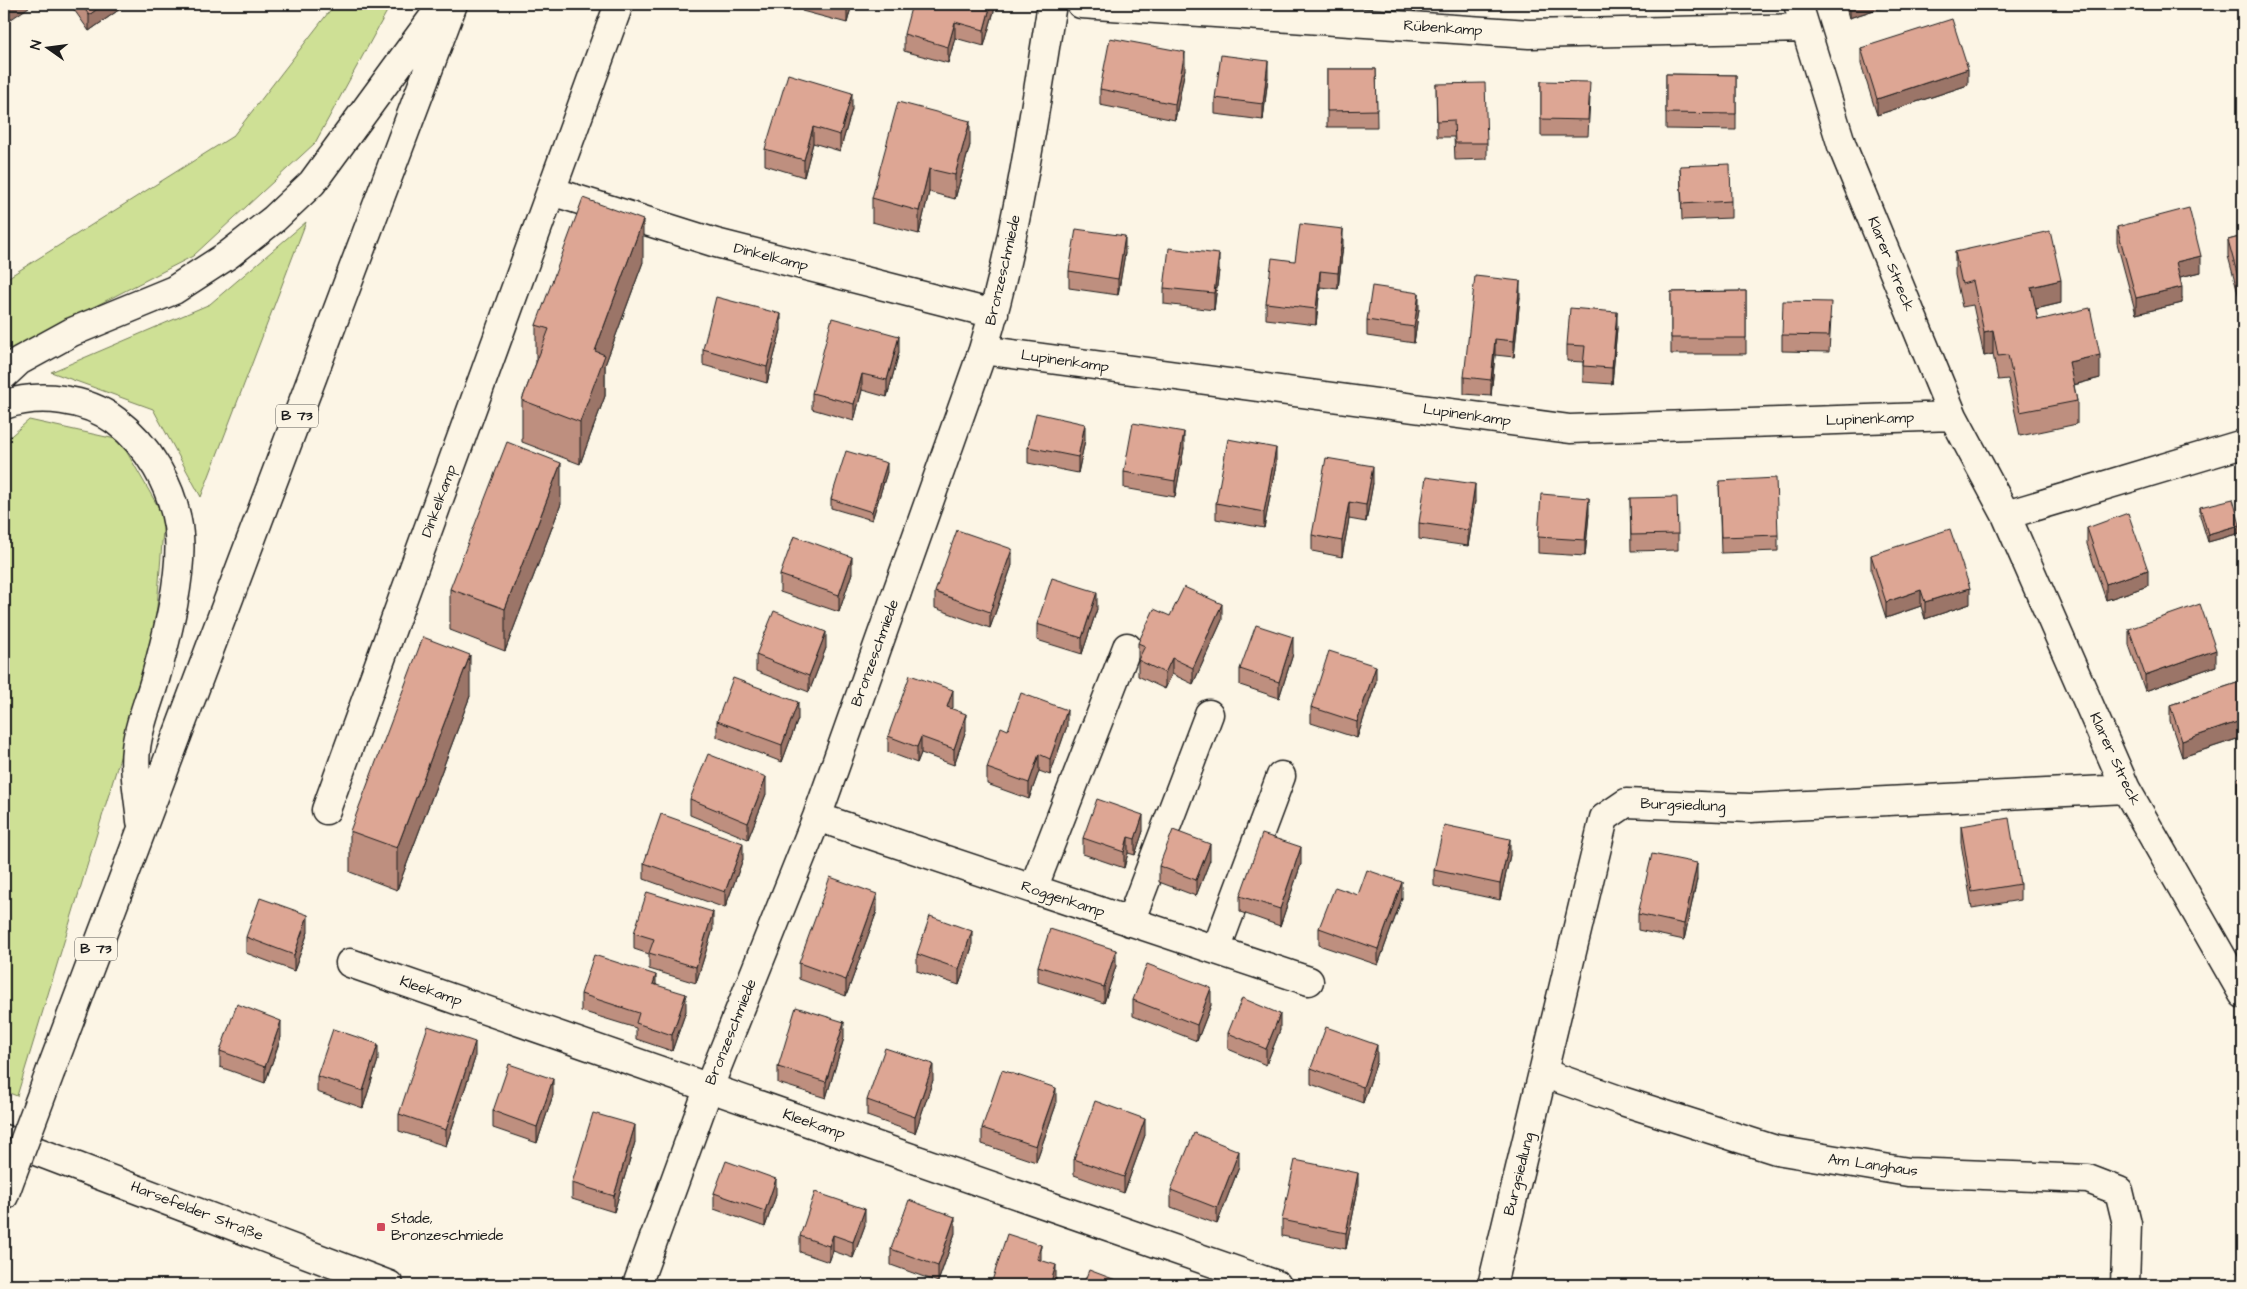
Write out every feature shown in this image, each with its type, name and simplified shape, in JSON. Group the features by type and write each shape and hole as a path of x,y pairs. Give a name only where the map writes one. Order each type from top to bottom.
{"street":[{"path":"4,374 20,361 72,332 120,314 174,290 228,255 274,219 312,183 442,4"},
{"name":"B 73","path":"8,1185 453,4"},
{"name":"Dinkelkamp","path":"326,810 619,4"},
{"name":"Bronzeschmiede","path":"637,1285 709,1087 817,817 983,350 994,314 1024,181 1052,4"},
{"name":"Rübenkamp","path":"1081,4 1529,34 1802,16"},
{"name":"Klarer Streck","path":"1802,16 1842,146 1954,416 2006,515 2126,789 2243,994"},
{"name":"Dinkelkamp","path":"552,191 716,243 994,314"},
{"name":"Lupinenkamp","path":"983,350 1570,429 1954,416"},
{"path":"4,405 22,399 55,399 82,404 106,413 130,431 151,458 167,488 178,527 178,573 167,637 136,749 142,828"},
{"path":"2006,515 2243,444"},
{"path":"1033,889 1127,647"},
{"path":"1130,922 1209,714"},
{"path":"1216,950 1281,776"},
{"name":"Burgsiedlung","path":"1492,1285 1604,818 1626,803 1750,808 2126,789"},
{"name":"Roggenkamp","path":"817,817 1309,981"},
{"name":"Kleekamp","path":"350,963 1277,1285"},
{"name":"Am Langhaus","path":"1543,1073 1622,1101 1776,1150 1908,1172 2088,1179 2119,1191 2127,1224 2125,1285"},
{"name":"Harsefelder Straße","path":"4,1139 389,1285"}],"green space":[{"path":"335,4 391,4 315,143 193,256 4,353 4,280 233,136"},
{"path":"306,222 201,497 153,409 51,372 210,304"},
{"path":"29,420 120,440 164,517 154,646 17,1096 4,1091 4,442"}],"building":[{"path":"81,4 104,4 89,15"},
{"path":"835,4 848,4 847,7"},
{"path":"912,4 991,4 984,30 955,22 948,47 904,34"},
{"path":"1952,19 1968,69 1877,99 1861,48"},
{"path":"1110,38 1185,52 1175,104 1100,89"},
{"path":"1221,55 1268,61 1263,104 1215,98"},
{"path":"1327,69 1376,69 1377,110 1327,111"},
{"path":"788,74 852,93 840,135 813,127 804,160 765,149"},
{"path":"1666,74 1736,75 1736,114 1666,113"},
{"path":"1541,81 1590,82 1588,120 1541,119"},
{"path":"1485,83 1487,143 1455,143 1454,120 1437,121 1436,84"},
{"path":"898,102 970,121 955,175 929,169 919,211 872,198"},
{"path":"1730,164 1731,201 1682,204 1680,166"},
{"path":"583,198 643,220 595,351 605,355 580,422 522,400 549,329 536,325"},
{"path":"2189,208 2201,256 2176,262 2182,287 2136,298 2117,227"},
{"path":"1300,224 1343,229 1338,273 1320,271 1316,309 1266,303 1272,258 1295,261"},
{"path":"1076,229 1125,236 1118,279 1069,271"},
{"path":"2050,231 2061,280 2031,287 2038,320 2090,308 2100,355 2069,362 2077,401 2020,412 2008,355 1998,356 1993,330 1984,332 1973,281 1962,284 1955,252"},
{"path":"2243,236 2243,295 2228,240"},
{"path":"1169,248 1219,254 1214,293 1164,288"},
{"path":"1475,276 1520,281 1514,341 1495,339 1491,380 1464,377"},
{"path":"1372,286 1419,293 1414,327 1367,320"},
{"path":"1746,291 1746,338 1671,338 1671,292"},
{"path":"716,297 781,314 767,367 703,349"},
{"path":"1783,301 1831,302 1829,336 1782,335"},
{"path":"1570,308 1617,312 1612,368 1583,366 1585,346 1567,345"},
{"path":"832,318 899,336 887,380 862,374 854,404 812,393"},
{"path":"1036,413 1085,424 1078,457 1028,447"},
{"path":"1133,423 1184,432 1175,481 1124,472"},
{"path":"1228,439 1276,448 1264,512 1216,503"},
{"path":"507,442 561,463 505,609 450,589"},
{"path":"846,451 887,463 872,512 831,499"},
{"path":"1326,458 1373,466 1366,505 1349,502 1342,541 1312,535"},
{"path":"1426,477 1475,484 1468,530 1419,523"},
{"path":"1776,478 1778,535 1721,537 1719,481"},
{"path":"1541,494 1589,498 1585,540 1538,537"},
{"path":"1677,497 1678,534 1631,535 1630,498"},
{"path":"2233,499 2240,525 2208,534 2200,507"},
{"path":"2128,513 2148,570 2106,584 2087,528"},
{"path":"1950,529 1970,588 1925,602 1921,590 1886,602 1871,555"},
{"path":"957,530 1012,549 990,612 935,592"},
{"path":"794,536 852,557 839,595 780,575"},
{"path":"1052,578 1097,592 1082,638 1037,624"},
{"path":"1184,587 1222,604 1193,668 1172,658 1165,673 1138,660 1145,646 1138,643 1154,609 1170,616"},
{"path":"2200,604 2216,650 2145,675 2129,629"},
{"path":"774,611 826,632 809,676 756,655"},
{"path":"1256,625 1293,637 1279,682 1240,669"},
{"path":"423,637 470,655 397,848 350,831"},
{"path":"1329,651 1376,666 1357,722 1311,707"},
{"path":"910,675 953,690 947,707 966,714 954,749 921,737 917,747 888,736"},
{"path":"733,678 798,702 782,745 717,721"},
{"path":"2243,681 2243,720 2182,741 2170,705"},
{"path":"1021,693 1067,710 1050,759 1039,754 1029,783 987,768 1001,727 1008,730"},
{"path":"708,754 766,777 748,823 690,799"},
{"path":"2243,776 2243,795 2237,778"},
{"path":"1097,799 1143,815 1135,839 1128,837 1124,852 1083,838"},
{"path":"661,814 743,843 725,892 644,863"},
{"path":"2009,818 2020,884 1972,892 1961,826"},
{"path":"1444,825 1510,839 1500,884 1434,870"},
{"path":"1173,830 1210,844 1196,880 1159,866"},
{"path":"1262,834 1301,847 1280,909 1240,896"},
{"path":"1652,854 1697,863 1684,924 1638,914"},
{"path":"1367,870 1402,882 1378,949 1319,928 1335,887 1358,895"},
{"path":"830,877 877,894 846,980 799,963"},
{"path":"647,892 713,912 696,967 649,953 654,939 634,933"},
{"path":"260,898 308,915 294,955 246,937"},
{"path":"930,916 972,931 959,969 917,954"},
{"path":"1050,929 1116,950 1104,987 1038,966"},
{"path":"594,955 656,975 653,984 686,994 672,1035 636,1023 639,1013 581,994"},
{"path":"1147,964 1211,988 1197,1025 1133,1000"},
{"path":"1242,998 1280,1014 1266,1049 1228,1033"},
{"path":"237,1004 281,1021 265,1067 220,1051"},
{"path":"796,1007 844,1022 826,1082 778,1067"},
{"path":"428,1026 475,1042 446,1130 399,1114"},
{"path":"1326,1027 1377,1045 1363,1087 1311,1068"},
{"path":"333,1029 378,1044 363,1091 317,1076"},
{"path":"885,1048 933,1064 915,1117 867,1100"},
{"path":"509,1064 553,1079 537,1127 493,1111"},
{"path":"1002,1070 1056,1088 1036,1146 982,1128"},
{"path":"1095,1101 1145,1119 1124,1177 1074,1159"},
{"path":"593,1113 635,1125 614,1196 572,1183"},
{"path":"1194,1133 1239,1151 1217,1208 1171,1190"},
{"path":"1295,1160 1358,1173 1346,1233 1282,1220"},
{"path":"726,1161 776,1179 765,1211 714,1193"},
{"path":"815,1192 865,1209 853,1242 833,1235 829,1246 800,1236"},
{"path":"909,1200 955,1217 938,1266 891,1249"},
{"path":"1007,1234 1041,1245 1037,1259 1056,1265 1050,1285 1032,1282 1031,1285 1004,1285 992,1281"},
{"path":"1089,1270 1129,1285 1083,1285"}],"place":[{"name":"Stade, Bronzeschmiede","path":"381,1227"}]}
